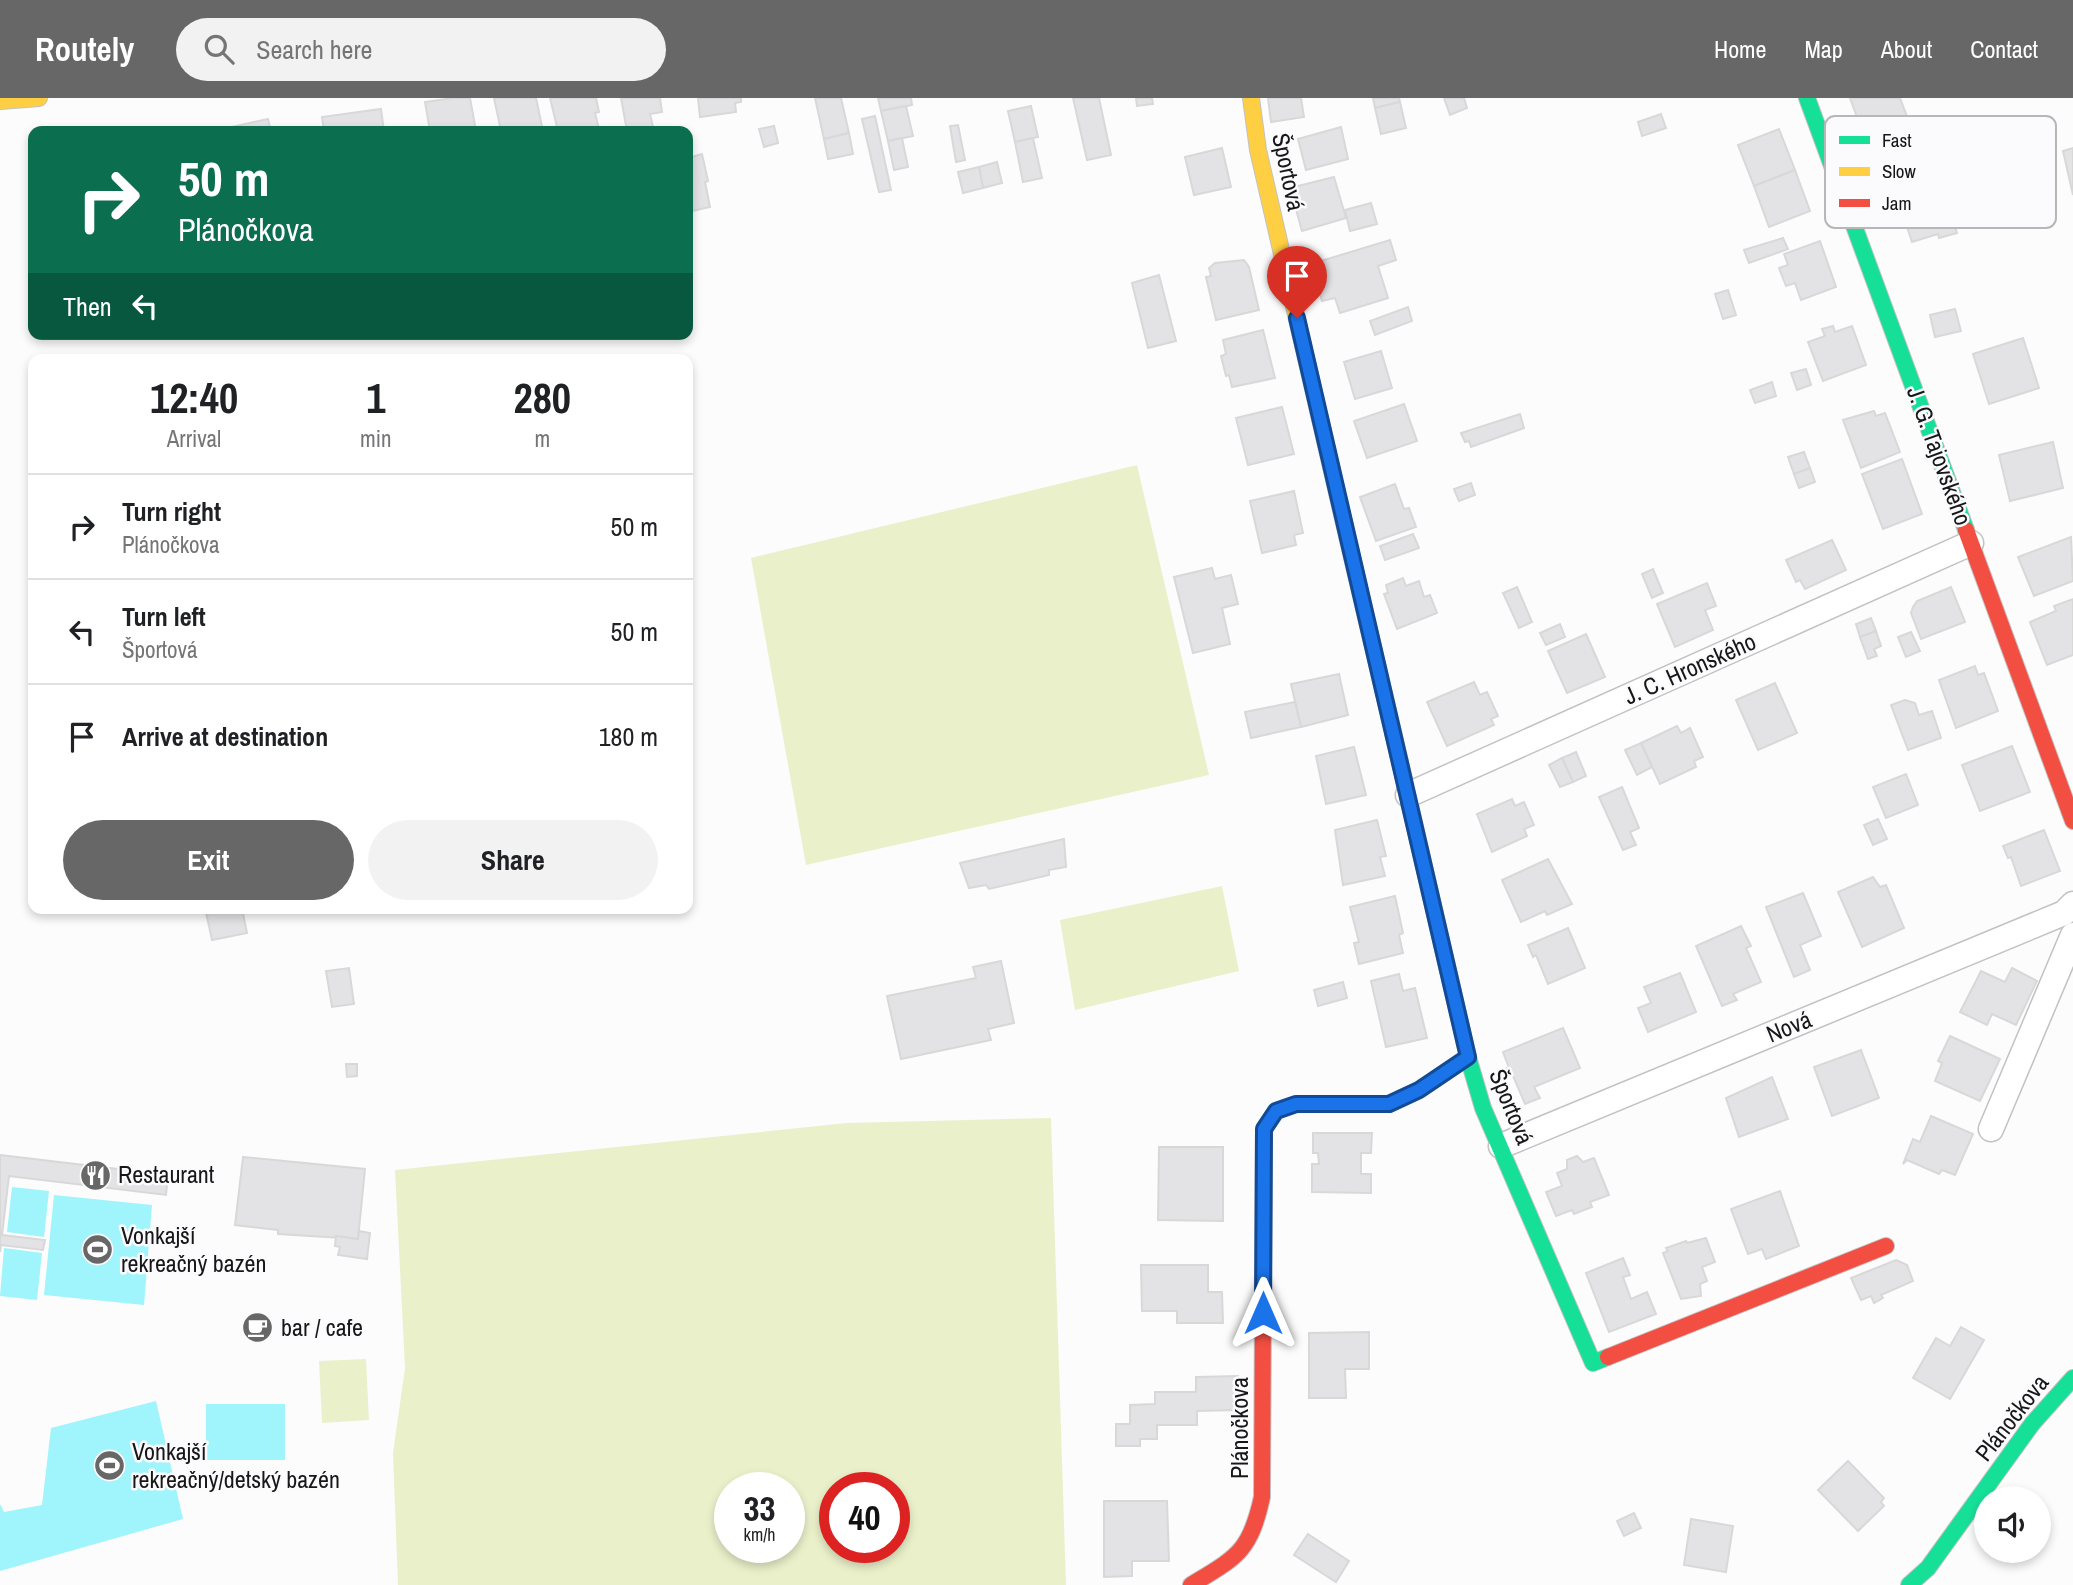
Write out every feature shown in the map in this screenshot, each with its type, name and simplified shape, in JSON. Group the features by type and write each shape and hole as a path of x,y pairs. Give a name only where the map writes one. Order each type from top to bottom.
{"street":[{"path":"0,101 39,98"},
{"name":"Športová","path":"1251,98 1258,150 1468,1057 1483,1108 1593,1363 1886,1246"},
{"name":"J. G. Tajovského","path":"1807,98 1825,147"},
{"name":"J. G. Tajovského","path":"1855,228 2072,817"},
{"name":"J. C. Hronského","path":"1408,795 1971,543"},
{"name":"Nová","path":"1501,1146 2064,913 2073,904"},
{"path":"1991,1129 2073,935"},
{"name":"Plánočkova","path":"1191,1585 1243,1552 1256,1527 1262,1497 1264,1129 1276,1111 1296,1104 1389,1104 1419,1090 1468,1057"},
{"name":"Plánočkova","path":"1909,1585 1928,1568 2032,1424 2073,1378"}],"green space":[{"path":"1137,465 1209,775 806,865 751,558"},
{"path":"1222,886 1239,971 1075,1010 1060,920"},
{"path":"1051,1118 1066,1585 398,1585 393,1453 405,1368 395,1170 847,1123"},
{"path":"366,1359 369,1420 322,1423 319,1361"}],"water":[{"path":"12,1187 49,1191 44,1237 7,1232"},
{"name":"Vonkajší rekreačný bazén","path":"54,1195 152,1205 144,1305 44,1295"},
{"path":"4,1248 42,1253 37,1300 0,1296"},
{"name":"Vonkajší rekreačný/detský bazén","path":"156,1401 183,1519 0,1571 0,1504 4,1512 42,1505 51,1428"},
{"path":"206,1404 285,1404 285,1460 206,1460"}],"building":[{"path":"470,98 475,126 429,126 425,102"},
{"path":"494,98 536,98 542,126 500,126"},
{"path":"550,98 596,98 599,112 595,113 598,126 557,126"},
{"path":"621,98 660,98 662,112 650,114 653,126 626,126"},
{"path":"698,98 741,98 741,102 735,103 736,112 700,117"},
{"path":"815,98 841,98 849,133 824,139"},
{"path":"878,98 911,98 912,105 881,111"},
{"path":"1073,98 1099,98 1111,155 1087,160"},
{"path":"1136,98 1152,98 1153,104 1137,106"},
{"path":"1268,98 1301,98 1304,117 1271,122"},
{"path":"1373,98 1399,98 1400,102 1375,108"},
{"path":"1444,98 1464,98 1467,108 1450,115"},
{"path":"1850,98 1900,98 1907,116 1857,116"},
{"path":"1400,102 1406,128 1381,134 1375,108"},
{"path":"906,106 913,136 888,141 881,111"},
{"path":"1031,106 1038,137 1015,142 1008,111"},
{"path":"381,109 383,126 323,126 322,117"},
{"path":"1661,114 1666,128 1642,136 1638,122"},
{"path":"875,116 891,190 879,192 862,119"},
{"path":"268,119 270,126 236,126"},
{"path":"958,125 965,160 956,162 950,126"},
{"path":"774,126 778,143 764,147 759,129"},
{"path":"1341,127 1348,159 1306,170 1298,139"},
{"path":"1779,129 1795,170 1754,186 1738,145"},
{"path":"849,133 853,154 828,159 824,139"},
{"path":"902,138 908,167 894,170 888,141"},
{"path":"1033,138 1042,178 1023,182 1015,142"},
{"path":"1222,148 1231,187 1194,195 1185,157"},
{"path":"2073,148 2073,195 2063,151"},
{"path":"702,154 710,207 693,211 693,157"},
{"path":"997,162 1002,183 983,188 979,167"},
{"path":"979,167 983,188 963,193 958,172"},
{"path":"1795,170 1810,211 1769,227 1754,186"},
{"path":"1334,177 1346,218 1302,231 1290,188"},
{"path":"1371,203 1377,224 1350,231 1345,210"},
{"path":"1907,228 1956,228 1957,233 1939,238 1938,234 1912,242"},
{"path":"1783,238 1788,249 1749,263 1744,250"},
{"path":"1390,240 1396,260 1378,266 1388,298 1340,313 1335,298 1322,301 1311,264"},
{"path":"1820,241 1836,287 1801,300 1795,283 1786,286 1779,268 1788,265 1784,254"},
{"path":"1244,260 1249,267 1259,310 1216,320 1206,277 1211,276 1209,268 1215,263"},
{"path":"1159,275 1176,341 1148,348 1132,283"},
{"path":"1728,290 1736,315 1723,319 1715,294"},
{"path":"1408,307 1412,321 1375,335 1370,321"},
{"path":"1955,309 1961,331 1935,337 1930,315"},
{"path":"1833,326 1835,332 1852,326 1866,365 1823,381 1808,342 1825,336 1822,329"},
{"path":"1263,330 1275,378 1232,387 1221,356 1226,354 1223,340"},
{"path":"2023,338 2039,388 1989,404 1973,354"},
{"path":"1381,351 1392,388 1355,399 1344,362"},
{"path":"1806,369 1811,385 1797,390 1791,373"},
{"path":"1772,382 1776,396 1755,403 1750,390"},
{"path":"1404,404 1417,441 1367,458 1354,421"},
{"path":"1282,407 1294,454 1248,465 1236,418"},
{"path":"1874,411 1876,416 1885,413 1900,452 1861,468 1843,420"},
{"path":"1520,414 1524,428 1471,447 1461,433"},
{"path":"2053,442 2063,488 2010,501 1999,455"},
{"path":"1804,452 1810,468 1794,474 1788,457"},
{"path":"1902,459 1922,514 1883,529 1862,474"},
{"path":"1810,468 1815,482 1799,488 1794,474"},
{"path":"1471,483 1475,495 1459,501 1454,489"},
{"path":"1395,484 1404,509 1409,508 1416,527 1376,541 1360,497"},
{"path":"1294,491 1303,533 1294,535 1296,545 1262,553 1250,501"},
{"path":"1413,534 1419,548 1385,560 1380,546"},
{"path":"2071,537 2073,581 2034,596 2018,557"},
{"path":"1832,540 1846,570 1805,589 1800,580 1796,582 1786,560"},
{"path":"1212,568 1215,579 1231,575 1238,604 1222,608 1230,644 1193,653 1174,577"},
{"path":"1653,569 1663,593 1652,598 1642,574"},
{"path":"1403,578 1406,586 1419,581 1424,597 1430,595 1437,613 1397,629 1384,594 1388,593 1386,585"},
{"path":"1707,583 1716,606 1705,610 1713,630 1675,647 1657,604"},
{"path":"1517,587 1532,622 1519,628 1503,593"},
{"path":"1951,587 1965,622 1921,639 1911,613 1913,607 1917,601"},
{"path":"2073,599 2073,655 2047,665 2030,622 2056,611 2054,606"},
{"path":"1871,618 1876,631 1860,637 1856,624"},
{"path":"1560,624 1565,637 1546,645 1540,633"},
{"path":"1876,631 1881,646 1874,649 1877,656 1868,659 1860,637"},
{"path":"1911,632 1920,651 1906,657 1898,637"},
{"path":"1586,634 1605,677 1567,693 1548,651"},
{"path":"1975,666 1978,675 1984,673 1998,711 1956,728 1939,680"},
{"path":"1339,674 1348,715 1301,727 1291,684"},
{"path":"1474,682 1480,695 1487,692 1498,716 1491,719 1494,725 1447,746 1427,702"},
{"path":"1775,683 1797,733 1758,750 1736,700"},
{"path":"1905,700 1915,703 1919,715 1932,711 1941,738 1908,750 1891,705"},
{"path":"1295,702 1301,727 1251,738 1245,712"},
{"path":"1677,726 1681,733 1690,728 1703,757 1694,761 1696,767 1660,784 1641,743"},
{"path":"1641,743 1652,767 1637,775 1625,750"},
{"path":"2012,746 2030,792 1980,811 1962,765"},
{"path":"1354,747 1366,795 1326,804 1316,756"},
{"path":"1576,752 1586,776 1573,782 1562,758"},
{"path":"1562,758 1573,782 1560,787 1549,765"},
{"path":"1906,774 1918,805 1886,818 1873,787"},
{"path":"1622,787 1639,828 1630,832 1636,845 1623,850 1599,797"},
{"path":"1512,799 1515,806 1524,802 1534,825 1524,829 1527,836 1492,852 1477,814"},
{"path":"1878,819 1887,839 1873,845 1864,825"},
{"path":"1377,820 1386,856 1380,857 1385,876 1343,885 1335,830"},
{"path":"2044,830 2060,871 2021,886 2011,857 2008,858 2003,846"},
{"path":"1064,839 1066,867 1049,870 1049,875 989,889 986,885 969,888 960,863"},
{"path":"1548,859 1572,904 1547,915 1545,911 1521,922 1502,880"},
{"path":"1873,877 1880,887 1886,885 1904,928 1862,947 1838,892"},
{"path":"1803,893 1821,936 1800,945 1810,970 1794,977 1766,907"},
{"path":"1395,896 1403,933 1399,935 1403,953 1359,964 1354,943 1359,942 1350,907"},
{"path":"206,914 243,914 247,933 212,940"},
{"path":"1741,926 1751,946 1746,948 1761,982 1733,994 1737,1000 1722,1006 1696,946"},
{"path":"1568,928 1585,968 1548,984 1536,955 1533,957 1528,945"},
{"path":"1001,961 1014,1023 988,1029 991,1040 901,1059 887,996 976,978 973,967"},
{"path":"349,968 354,1004 332,1007 326,971"},
{"path":"2012,968 2037,981 2016,1025 1992,1014 1987,1025 1960,1012 1981,971 2005,982"},
{"path":"1680,973 1696,1012 1648,1032 1638,1008 1651,1003 1644,987"},
{"path":"1399,974 1403,991 1415,988 1427,1038 1386,1047 1371,981"},
{"path":"1343,982 1347,998 1318,1006 1314,990"},
{"path":"1563,1028 1580,1068 1534,1087 1540,1098 1525,1104 1511,1071 1507,1068 1503,1052"},
{"path":"1950,1036 2000,1059 1980,1101 1935,1081 1942,1063 1938,1061"},
{"path":"1861,1050 1879,1098 1832,1116 1814,1067"},
{"path":"346,1064 357,1064 357,1076 347,1077"},
{"path":"1772,1077 1788,1119 1739,1137 1726,1098"},
{"path":"1931,1116 1973,1134 1955,1175 1942,1170 1939,1174 1907,1160 1903,1164 1913,1139 1920,1142"},
{"path":"1313,1133 1372,1133 1371,1153 1361,1153 1361,1174 1371,1174 1371,1193 1312,1192 1312,1164 1319,1164 1318,1153 1313,1153"},
{"path":"1159,1147 1223,1147 1223,1221 1158,1220"},
{"path":"0,1155 168,1175 166,1195 9,1176 2,1235 45,1240 43,1250 1,1245 0,1252"},
{"path":"1577,1156 1583,1162 1594,1158 1609,1195 1590,1202 1592,1207 1574,1214 1572,1210 1556,1216 1546,1192 1562,1186 1557,1173 1567,1169 1567,1160"},
{"path":"243,1157 365,1169 358,1239 278,1234 278,1230 235,1225"},
{"path":"1780,1191 1799,1246 1766,1259 1762,1249 1748,1254 1731,1209"},
{"path":"359,1231 370,1233 367,1259 338,1255 340,1247 335,1246 336,1236 358,1239"},
{"path":"1706,1238 1715,1262 1702,1267 1707,1281 1700,1284 1701,1296 1681,1299 1663,1253 1668,1251 1666,1248 1686,1241 1687,1243"},
{"path":"1623,1258 1630,1275 1623,1277 1631,1299 1647,1292 1656,1314 1609,1332 1586,1273"},
{"path":"1896,1260 1907,1265 1913,1281 1881,1295 1883,1298 1874,1303 1871,1296 1861,1300 1851,1278"},
{"path":"1141,1265 1208,1265 1208,1292 1222,1292 1223,1323 1177,1323 1177,1311 1142,1311"},
{"path":"1961,1327 1984,1340 1950,1399 1913,1378 1936,1338 1950,1346"},
{"path":"1369,1332 1369,1369 1345,1369 1346,1398 1309,1398 1309,1333"},
{"path":"1238,1376 1238,1410 1197,1411 1197,1425 1157,1425 1157,1439 1140,1439 1140,1446 1116,1446 1116,1424 1130,1424 1130,1405 1155,1404 1155,1392 1196,1392 1196,1377"},
{"path":"1848,1461 1884,1498 1881,1502 1884,1506 1858,1531 1818,1490"},
{"path":"1104,1501 1167,1501 1169,1561 1132,1561 1132,1576 1104,1577"},
{"path":"1634,1513 1641,1528 1624,1536 1617,1521"},
{"path":"1691,1519 1733,1526 1726,1572 1684,1565"},
{"path":"1308,1534 1349,1561 1336,1582 1294,1555"}],"traffic: fast":[{"path":"1807,98 1825,147"},
{"path":"1855,228 1966,530"},
{"path":"1400,762 1468,1057 1483,1108 1593,1363 1608,1357"},
{"path":"1909,1585 1928,1568 2032,1424 2073,1378"}],"traffic: slow":[{"path":"0,101 39,98"},
{"path":"1251,98 1258,150 1347,536"},
{"path":"1263,1300 1264,1129 1276,1111 1296,1104 1389,1104 1419,1090 1468,1057"}],"traffic: jam":[{"path":"1966,530 2073,821"},
{"path":"1347,536 1400,762"},
{"path":"1608,1357 1886,1246"},
{"path":"1191,1585 1239,1551 1252,1530 1262,1497 1263,1300"}],"place":[{"name":"Restaurant","path":"95,1175"},
{"name":"Vonkajší rekreačný bazén","path":"98,1250"},
{"name":"bar / cafe","path":"258,1328"},
{"name":"Vonkajší rekreačný/detský bazén","path":"109,1466"}],"route":[{"path":"1263,1313 1264,1129 1276,1111 1296,1104 1389,1104 1419,1090 1468,1057 1297,318"}]}
